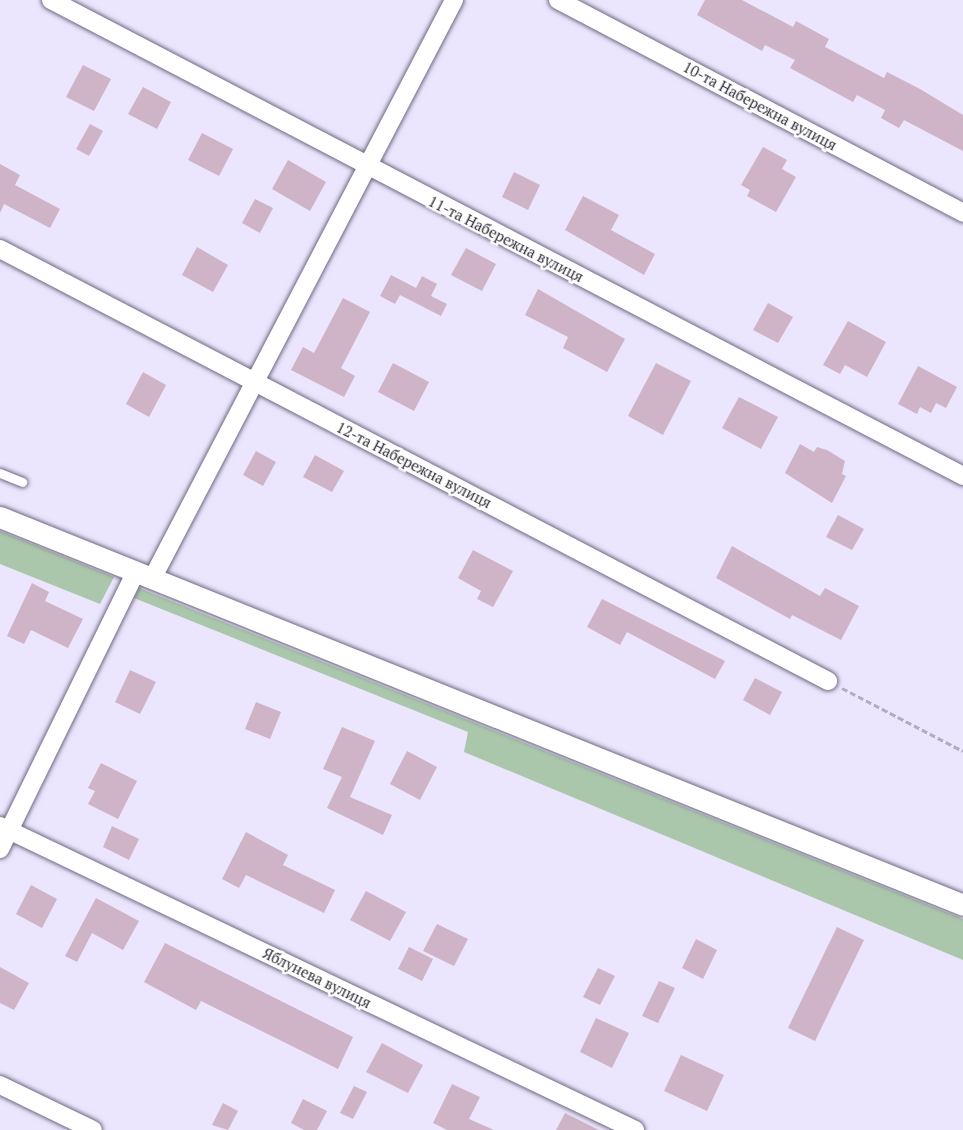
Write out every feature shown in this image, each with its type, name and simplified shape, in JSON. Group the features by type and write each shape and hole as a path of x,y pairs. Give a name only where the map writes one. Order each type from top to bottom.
{"street":[{"name":"11-та Набережна вулиця","path":"51,0 963,476"},
{"path":"0,849 5,828 253,382 454,0"},
{"name":"10-та Набережна вулиця","path":"558,0 963,213"},
{"name":"12-та Набережна вулиця","path":"0,249 828,681"},
{"path":"0,517 963,905"},
{"name":"Яблунева вулиця","path":"5,828 635,1130"},
{"path":"0,1085 93,1130"}],"lane":[{"path":"0,473 22,482"}],"path":[{"path":"828,681 963,752"}],"green space":[{"path":"0,531 114,577 100,604 0,564"},
{"path":"139,588 963,919 963,960 464,752 468,732 134,598"}],"building":[{"path":"705,0 742,0 793,27 796,21 829,39 825,47 884,78 887,72 920,89 963,115 963,151 904,120 899,128 881,118 885,110 857,95 853,102 790,68 795,60 765,45 762,51 697,15"},
{"path":"83,65 111,79 94,111 66,97"},
{"path":"143,87 171,102 157,129 128,114"},
{"path":"90,124 103,131 89,156 76,149"},
{"path":"202,133 233,149 219,176 188,160"},
{"path":"763,147 787,160 782,169 796,177 776,212 747,196 750,190 741,185"},
{"path":"288,160 326,182 310,211 272,189"},
{"path":"0,164 20,175 15,185 60,209 50,228 4,204 0,213"},
{"path":"514,172 540,185 528,210 502,197"},
{"path":"583,196 619,215 611,230 655,254 644,275 565,230"},
{"path":"255,199 273,208 260,233 242,223"},
{"path":"197,247 228,265 213,292 182,275"},
{"path":"466,248 496,264 482,291 451,275"},
{"path":"391,275 416,288 422,276 437,284 431,296 447,304 441,316 400,295 395,304 380,296"},
{"path":"538,289 625,339 607,372 563,348 568,337 525,315"},
{"path":"343,298 370,312 341,368 355,376 344,397 291,370 303,347 314,353"},
{"path":"768,303 793,317 778,343 753,330"},
{"path":"848,321 886,342 867,377 845,365 840,374 823,365"},
{"path":"393,363 429,382 414,411 378,392"},
{"path":"656,363 691,381 663,435 628,416"},
{"path":"918,366 957,387 946,408 936,403 931,413 920,407 917,414 898,404"},
{"path":"143,372 166,385 149,417 126,404"},
{"path":"739,397 778,417 761,449 722,428"},
{"path":"800,444 814,452 817,447 827,450 845,461 842,474 846,476 832,503 785,473"},
{"path":"256,451 276,462 263,486 243,475"},
{"path":"315,455 344,471 332,492 303,477"},
{"path":"838,515 864,529 852,550 826,537"},
{"path":"732,546 820,596 825,588 859,606 841,640 792,615 790,619 716,578"},
{"path":"473,550 513,571 493,607 477,599 481,591 458,578"},
{"path":"32,583 49,592 45,601 83,619 68,648 31,630 24,644 7,636"},
{"path":"602,599 725,661 715,679 627,632 620,645 587,627"},
{"path":"130,670 156,682 140,714 115,702"},
{"path":"755,678 782,692 770,715 743,700"},
{"path":"256,702 281,712 270,739 245,729"},
{"path":"342,727 375,741 350,797 392,815 383,835 327,808 342,777 323,769"},
{"path":"407,751 437,767 420,800 390,784"},
{"path":"101,763 137,781 118,819 88,804 95,791 88,788"},
{"path":"112,826 139,839 129,860 103,847"},
{"path":"246,832 288,855 283,865 335,890 324,913 246,875 239,888 222,879"},
{"path":"31,885 57,899 42,928 16,914"},
{"path":"366,891 406,912 390,941 350,920"},
{"path":"96,898 139,921 123,950 92,933 77,962 65,956"},
{"path":"437,924 468,939 454,966 423,951"},
{"path":"837,927 864,940 815,1041 788,1028"},
{"path":"696,939 717,950 703,979 682,968"},
{"path":"165,943 353,1037 338,1069 201,1001 196,1010 144,982"},
{"path":"409,947 433,959 422,981 398,969"},
{"path":"0,967 29,983 14,1010 0,1003"},
{"path":"598,968 615,976 600,1005 583,997"},
{"path":"659,981 675,988 658,1023 642,1016"},
{"path":"596,1018 629,1033 612,1068 580,1052"},
{"path":"382,1043 423,1065 408,1093 366,1072"},
{"path":"681,1055 724,1075 707,1111 664,1091"},
{"path":"452,1084 480,1097 469,1119 494,1130 447,1130 433,1123"},
{"path":"354,1086 367,1092 353,1119 340,1113"},
{"path":"303,1099 327,1111 317,1130 304,1130 291,1123"},
{"path":"223,1103 238,1111 228,1130 212,1125"},
{"path":"565,1113 599,1130 556,1130"}]}
